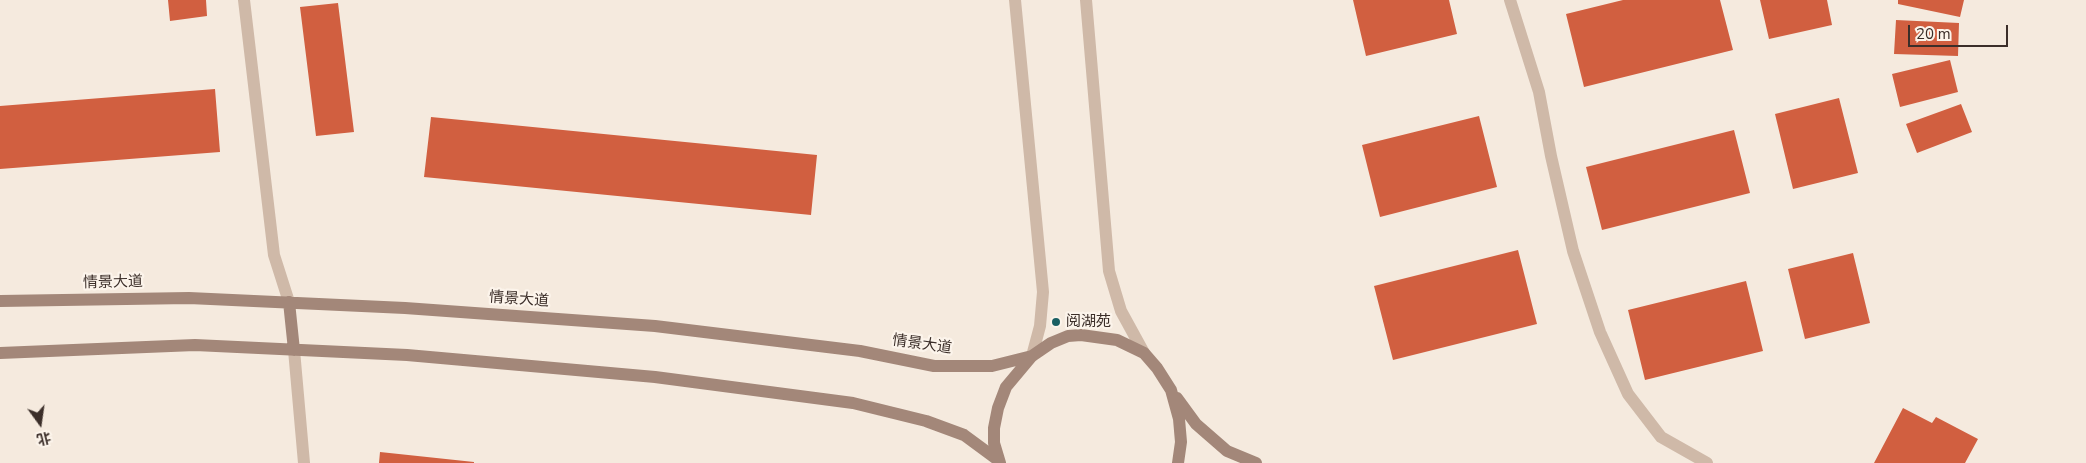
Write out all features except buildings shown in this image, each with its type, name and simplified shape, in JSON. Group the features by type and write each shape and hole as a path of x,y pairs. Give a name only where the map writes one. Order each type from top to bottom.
{"street":[{"path":"244,0 274,255 289,302 304,463"},
{"path":"1015,0 1043,292 1040,326 1032,356"},
{"path":"1086,0 1109,271 1121,311 1144,353 1196,424 1227,451 1256,463"},
{"path":"1510,0 1539,92 1551,156 1573,251 1600,332 1628,394 1661,438 1707,463"},
{"name":"情景大道","path":"0,301 189,298 405,308 655,326 860,351 934,366 992,366 1032,356"},
{"path":"999,462 994,443 998,408 1006,387 1032,356 1050,342 1068,336 1081,335 1117,340 1144,353"},
{"path":"0,353 195,345 406,354 645,376 853,403 926,421 964,435 999,462"},
{"path":"1171,390 1180,426 1181,442 1178,463"}],"place":[{"name":"阅湖苑","path":"1056,322"}]}
